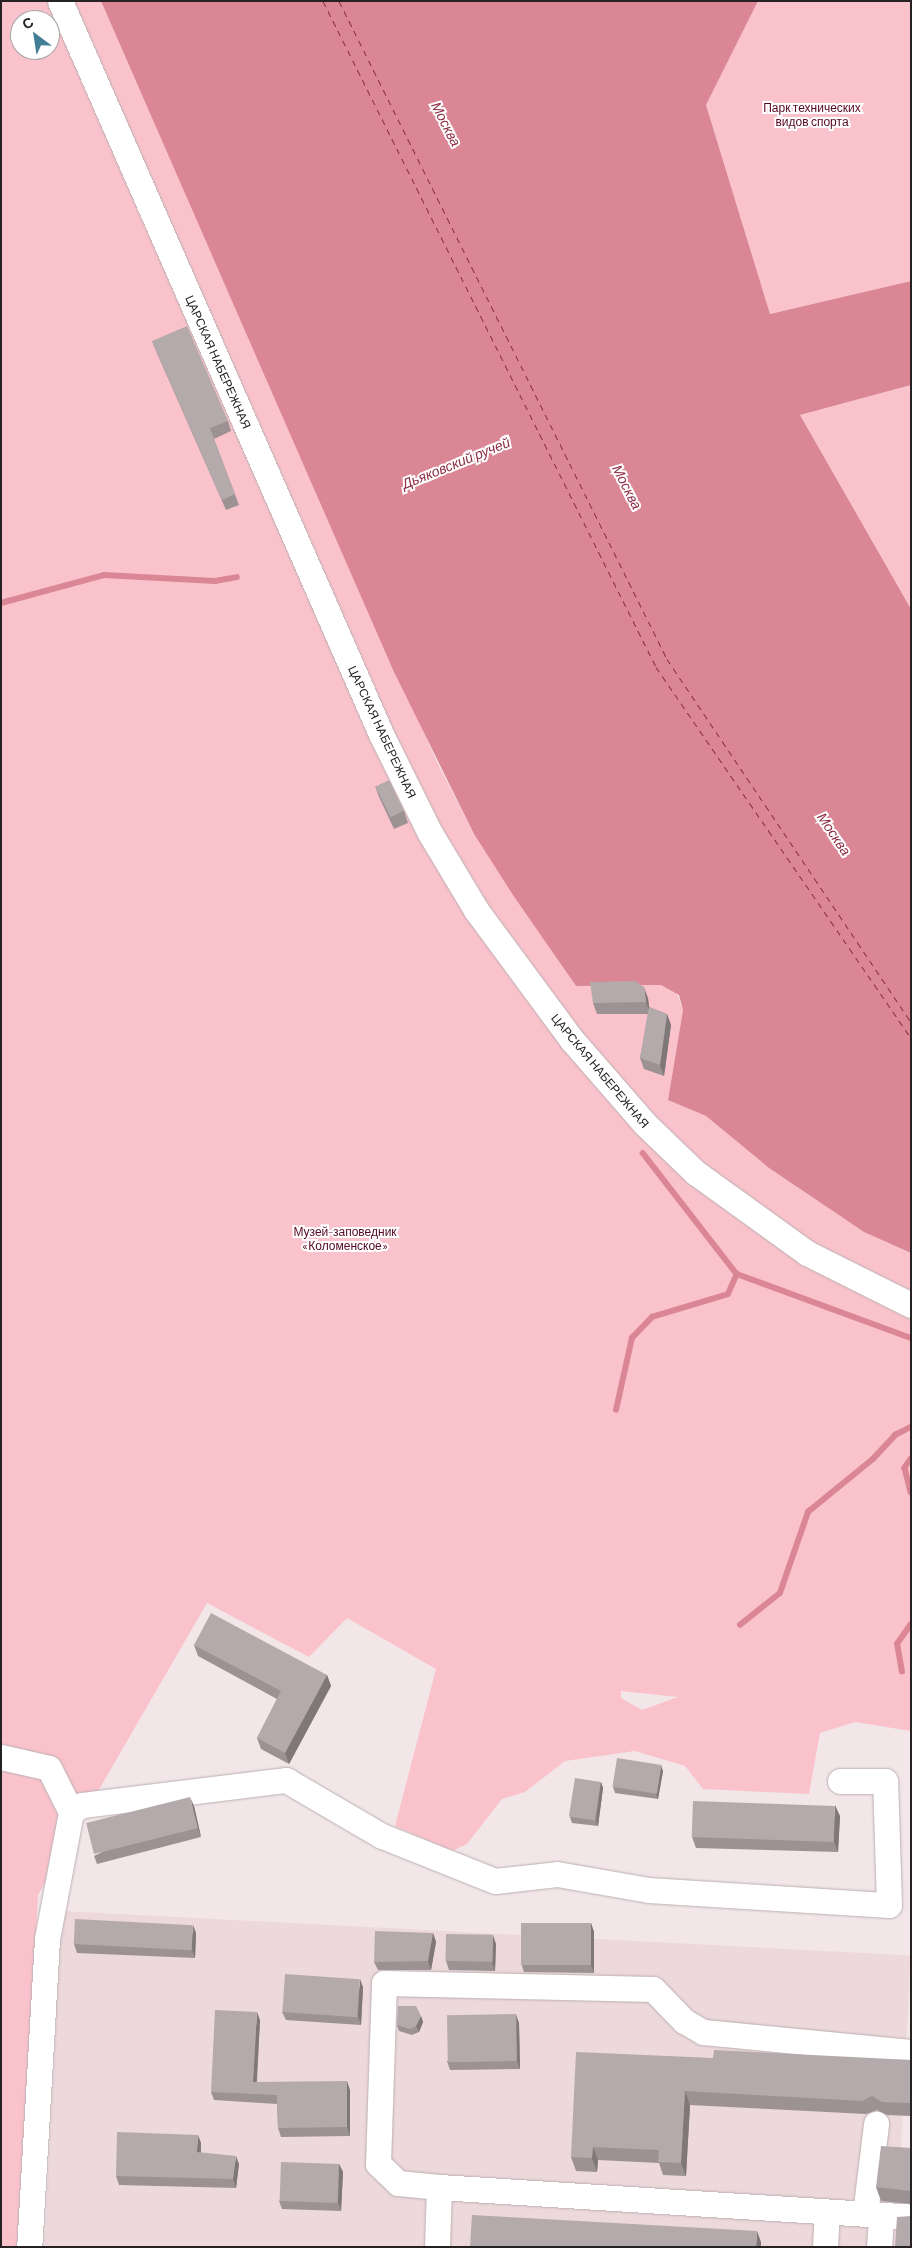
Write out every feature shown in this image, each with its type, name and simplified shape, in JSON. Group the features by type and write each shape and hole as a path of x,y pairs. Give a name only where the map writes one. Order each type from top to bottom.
{"street":[{"name":"ЦАРСКАЯ НАБЕРЕЖНАЯ","path":"60,1 381,734 430,833 476,910 584,1054 645,1124 696,1173 806,1253 911,1305"},
{"path":"1,1757 49,1768 71,1812 47,1939 34,2234"},
{"path":"71,1812 82,1805 286,1780 382,1836 495,1881 557,1874 649,1890 889,1905 901,1862 885,1781 840,1781"},
{"path":"911,2052 703,2032 684,2021 654,1989 384,1983 378,2164 398,2183 911,2217"},
{"path":"876,2124 873,2215 879,2247"},
{"path":"437,2247 439,2187"},
{"path":"825,2247 827,2212"}],"shaded area":[{"path":"62,1911 911,1955 896,2247 44,2247"}],"green space":[{"name":"Музей-заповедник «Коломенское»","path":"1,1 101,1 436,760 474,834 576,986 661,985 676,991 683,1010 668,1100 706,1116 769,1168 864,1232 911,1253 911,1731 855,1722 820,1733 809,1794 703,1789 685,1766 635,1751 565,1761 525,1792 502,1799 467,1844 452,1851 395,1826 436,1669 347,1618 309,1657 207,1603 38,1895 18,2247 1,2247","holes":["621,1691 678,1697 642,1710 621,1698"]},
{"name":"Парк технических видов спорта","path":"758,1 911,1 911,281 770,314 706,105"},
{"path":"911,385 911,609 800,415"}],"water":[{"name":"Москва","path":"101,1 758,1 706,105 770,314 911,281 911,385 800,415 911,609 911,1253 864,1232 769,1168 706,1116 668,1100 683,1010 679,995 661,985 576,986 513,895 474,834 394,672"}],"building":[{"path":"187,326 228,421 210,428 235,494 222,500 152,341"},
{"path":"389,780 404,811 390,817 376,787"},
{"path":"635,981 644,987 646,1002 593,1003 590,982"},
{"path":"649,1007 667,1014 660,1065 640,1058"},
{"path":"211,1613 327,1675 285,1753 257,1738 281,1691 194,1645"},
{"path":"617,1758 661,1765 657,1794 612,1787"},
{"path":"575,1778 601,1782 595,1821 569,1817"},
{"path":"190,1797 198,1828 94,1854 86,1823"},
{"path":"693,1801 835,1806 834,1842 692,1837"},
{"path":"75,1919 193,1925 192,1950 74,1944"},
{"path":"521,1923 591,1923 591,1965 521,1965"},
{"path":"375,1931 433,1933 428,1961 374,1962"},
{"path":"446,1934 493,1935 493,1962 446,1961"},
{"path":"285,1974 360,1979 357,2017 282,2012"},
{"path":"398,2006 416,2006 421,2016 416,2026 410,2029 397,2025"},
{"path":"215,2010 257,2012 253,2082 347,2081 347,2127 278,2128 277,2095 211,2092"},
{"path":"516,2014 517,2061 448,2062 447,2015"},
{"path":"714,2050 911,2060 911,2103 882,2102 872,2096 862,2101 685,2091 681,2163 658,2162 659,2150 593,2147 592,2158 571,2157 576,2052 713,2058"},
{"path":"117,2132 198,2135 197,2152 236,2156 233,2179 116,2176"},
{"path":"881,2146 911,2148 911,2191 876,2187"},
{"path":"281,2162 339,2164 338,2203 280,2201"},
{"path":"472,2215 757,2231 756,2247 470,2247"},
{"path":"911,2216 911,2247 895,2247 897,2217"}],"waterway":[{"name":"Дьяковский ручей","path":"1,603 104,575 215,581 237,577"},
{"path":"643,1153 737,1274 911,1338"},
{"path":"616,1410 632,1338 652,1317 728,1294 737,1274"},
{"path":"740,1625 780,1593 808,1512 873,1459 895,1435 911,1427"},
{"path":"911,1459 905,1468 911,1492"},
{"path":"902,1672 897,1644 911,1624"}],"ferry route":[{"path":"323,1 656,667 911,1038"},
{"path":"339,1 667,659 911,1022"}]}
